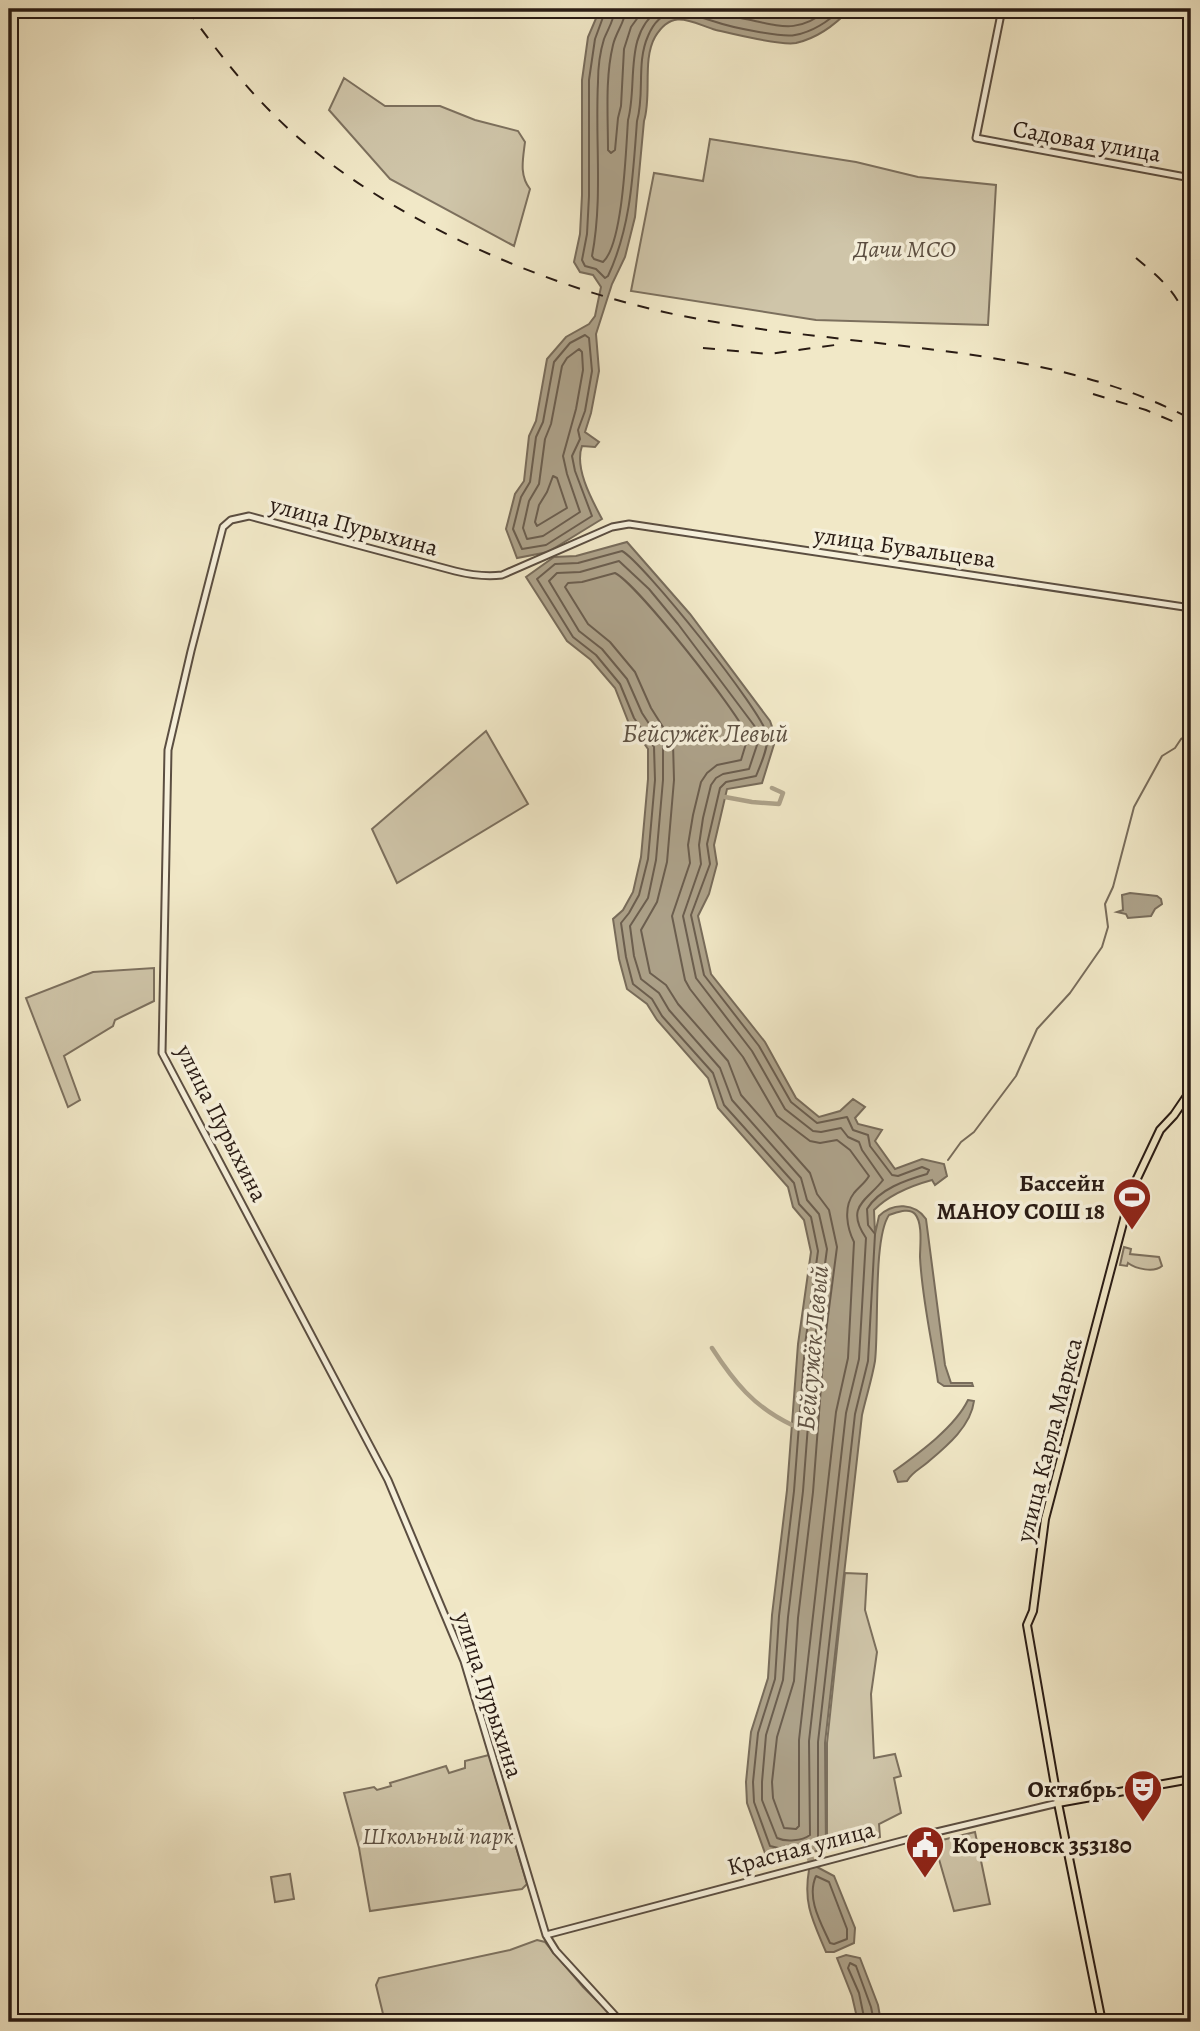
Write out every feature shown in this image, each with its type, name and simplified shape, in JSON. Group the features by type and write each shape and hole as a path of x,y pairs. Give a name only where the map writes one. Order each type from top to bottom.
{"main road":[{"name":"улица Карла Маркса","path":"1102,2022 1058,1803 1027,1625 1033,1611 1045,1519 1132,1189 1160,1130 1191,1090"},
{"name":"Красная улица","path":"1058,1803 1191,1779"}],"street":[{"name":"Садовая улица","path":"1002,9 976,138 1191,178"},
{"name":"улица Пурыхина","path":"612,527 502,575 478,577 249,516 231,520 223,527 169,750 161,1037 162,1053 388,1480 464,1661 546,1935 556,1951 621,2022"},
{"name":"улица Бувальцева","path":"612,527 629,524 1191,608"},
{"name":"Красная улица","path":"546,1935 1058,1803"}],"green space":[{"path":"344,78 385,106 440,106 475,120 518,131 525,142 523,172 530,189 514,246 390,179 329,110"},
{"name":"Дачи МСО","path":"710,139 856,162 918,177 996,185 988,325 816,320 631,291 654,173 703,181"},
{"path":"486,731 528,804 397,883 372,829"},
{"path":"154,968 154,1001 115,1020 113,1026 64,1056 80,1100 68,1107 26,998 93,972"},
{"path":"1124,1247 1131,1249 1130,1254 1159,1257 1162,1266 1150,1270 1128,1263 1127,1266 1120,1265"},
{"path":"845,1573 867,1574 865,1610 877,1652 871,1694 874,1758 895,1754 901,1776 894,1778 901,1813 879,1824 880,1837 827,1851 827,1743"},
{"name":"Школьный парк","path":"489,1755 527,1884 522,1889 370,1911 359,1848 344,1793 374,1787 377,1790 391,1786 390,1783 446,1766 449,1773 465,1768 465,1761"},
{"path":"975,1832 990,1904 954,1911 934,1842"},
{"path":"290,1874 294,1899 275,1902 271,1877"},
{"path":"537,1940 545,1942 615,2022 385,2022 376,1985 379,1978 510,1950"}],"water":[{"path":"600,9 850,9 826,30 796,43 745,37 683,20 669,22 655,37 649,56 635,217 625,257 612,284 596,334 599,371 585,432 599,442 595,447 582,446 580,455 585,484 602,519 548,552 517,558 506,529 515,494 524,481 529,436 536,421 547,359 566,337 589,324 595,316 601,287 593,275 580,272 574,262 580,234 582,195 582,80 588,37"},
{"name":"Бейсужёк Левый","path":"627,542 690,614 770,721 776,738 762,783 727,789 714,845 717,864 709,894 698,916 711,974 765,1042 796,1098 819,1117 840,1111 853,1099 865,1107 855,1118 858,1124 882,1130 875,1141 895,1169 922,1159 944,1164 947,1176 935,1185 932,1180 908,1188 880,1204 874,1210 875,1234 879,1216 891,1208 910,1207 926,1219 945,1365 951,1383 972,1383 973,1386 944,1386 938,1382 923,1288 918,1218 909,1211 889,1215 881,1243 875,1361 862,1415 825,1743 826,1849 803,1854 765,1853 747,1803 746,1782 751,1732 768,1678 772,1615 787,1490 798,1344 811,1252 804,1220 793,1207 788,1187 718,1108 708,1078 657,1020 647,1004 627,989 613,919 623,910 633,892 641,857 648,749 628,721 615,688 591,660 567,641 526,577 554,557 576,556"},
{"path":"1130,893 1157,896 1162,904 1151,916 1128,918 1126,914 1117,912 1123,910 1122,895"},
{"path":"968,1400 974,1401 972,1410 957,1435 907,1481 898,1482 894,1471 945,1430"},
{"path":"817,1867 834,1876 855,1928 854,1943 834,1952 826,1952 808,1903 809,1870"},
{"path":"846,1955 860,1958 878,2005 881,2022 858,2022 852,1996 837,1958"}],"waterway":[{"path":"948,1160 961,1142 974,1132 1016,1076 1037,1029 1070,993 1102,947 1108,927 1105,904 1113,887 1134,807 1162,756 1191,734"},
{"path":"725,797 779,804 783,793 772,788"},
{"path":"712,1348 728,1372 756,1402 792,1425"},
{"name":"Бейсужёк Левый","path":"807,1846 814,1872"}],"railway":[{"path":"187,9 249,88 311,148 355,181 404,211 507,262 613,299 724,324 966,354 1059,371 1104,383 1191,419"},
{"path":"1136,258 1177,299 1191,333"},
{"path":"703,348 769,354 835,345"},
{"path":"1093,394 1146,410 1191,429"}],"place":[{"name":"Бассейн МАНОУ СОШ 18","path":"1132,1231"},
{"name":"Октябрь","path":"1143,1823"},
{"name":"Кореновск 353180","path":"925,1879"}]}
